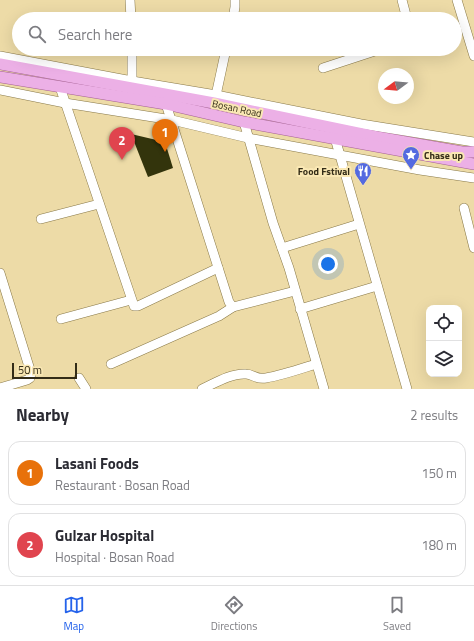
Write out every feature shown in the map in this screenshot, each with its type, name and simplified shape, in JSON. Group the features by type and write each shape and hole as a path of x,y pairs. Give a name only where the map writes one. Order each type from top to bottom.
{"main road":[{"name":"Bosan Road","path":"0,64 215,99 377,137 462,152 474,152"},
{"name":"Bosan Road","path":"1,75 60,87 166,104 244,122 474,164"}],"street":[{"path":"130,0 131,12"},
{"path":"234,12 235,0"},
{"path":"402,0 405,12"},
{"path":"457,0 458,12"},
{"path":"462,30 474,56"},
{"path":"0,56 132,81 215,99 474,142"},
{"path":"132,56 132,81"},
{"path":"215,99 224,56"},
{"path":"324,68 359,56"},
{"path":"60,87 134,306 138,306 218,268"},
{"path":"0,90 65,103 172,120 248,138 339,155 474,178"},
{"path":"166,104 229,302 233,307"},
{"path":"244,122 324,389"},
{"path":"335,138 407,389"},
{"path":"42,219 99,204"},
{"path":"464,208 474,248"},
{"path":"282,248 359,224"},
{"path":"0,273 31,373 30,378 27,380 0,388"},
{"path":"300,309 377,286"},
{"path":"111,364 219,316 233,307 294,291"},
{"path":"60,319 131,300"},
{"path":"202,389 232,376 250,374 255,378 266,378 316,364"},
{"path":"79,378 86,389"}],"building":[{"path":"131,134 165,142 173,168 148,177"}],"place":[{"name":"Lasani Foods","path":"165,152"},
{"name":"Gulzar Hospital","path":"122,160"},
{"name":"Chase up","path":"411,170"},
{"name":"Food Fstival","path":"363,186"}]}
